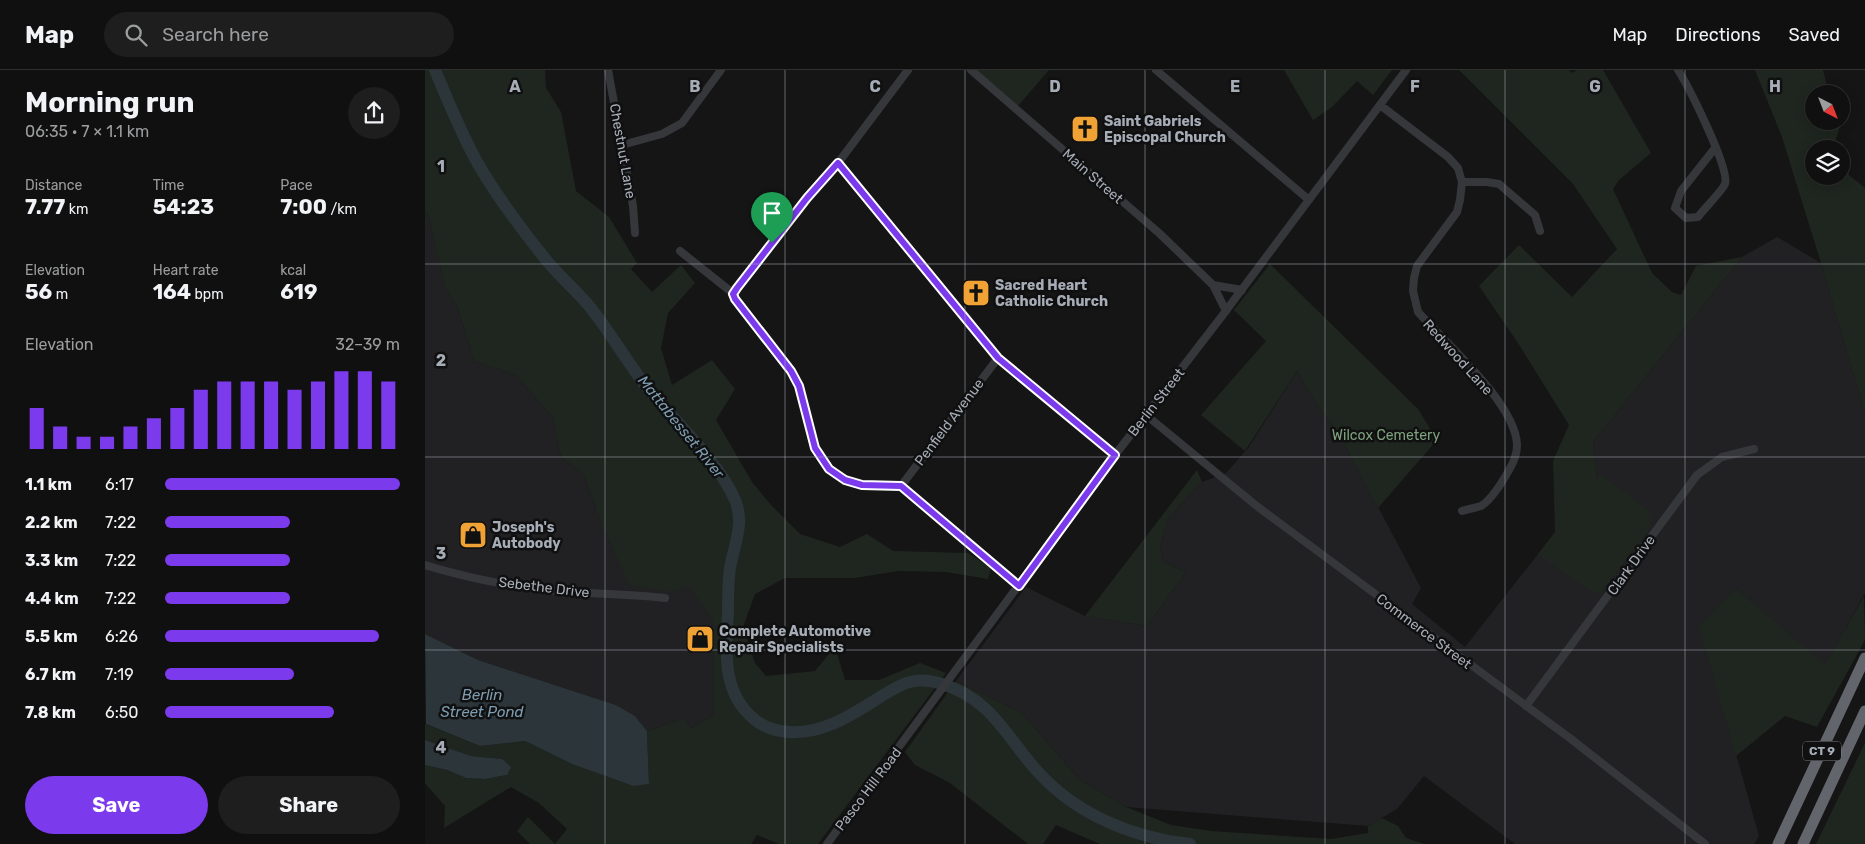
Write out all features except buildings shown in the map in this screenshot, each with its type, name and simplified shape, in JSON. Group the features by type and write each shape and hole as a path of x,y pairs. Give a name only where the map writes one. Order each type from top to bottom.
{"highway":[{"name":"CT 9","path":"1778,844 1865,658"},
{"name":"CT 9","path":"1803,844 1865,711"}],"street":[{"name":"Chestnut Lane","path":"609,70 633,206 635,233"},
{"path":"622,145 662,134 682,123 721,70"},
{"path":"733,294 807,198 838,163 908,70"},
{"name":"Main Street","path":"971,70 1159,233 1213,285 1226,311"},
{"path":"1156,70 1309,200"},
{"name":"Berlin Street","path":"908,735 1115,455 1226,311 1406,70"},
{"path":"1678,70 1689,86 1709,129 1725,172 1725,184 1698,217 1686,218 1675,208 1681,191 1715,148"},
{"path":"1380,105 1448,157 1458,168 1462,182 1499,184 1535,215 1540,231"},
{"path":"838,163 998,358 1115,455"},
{"name":"Redwood Lane","path":"1462,182 1457,212 1417,266 1414,278 1415,302 1418,312 1469,364 1491,392 1514,430 1517,445 1515,459 1492,496 1481,506 1462,511"},
{"path":"680,251 733,294 739,306 791,371 799,386 811,439 824,463 837,475 853,483 901,486 1019,586"},
{"path":"1213,285 1241,290"},
{"name":"Penfield Avenue","path":"901,486 998,358"},
{"name":"Commerce Street","path":"1145,415 1258,507 1608,767 1705,844"},
{"name":"Clark Drive","path":"1526,706 1697,474 1722,457 1754,450"},
{"name":"Sebethe Drive","path":"425,566 533,588 665,598"},
{"name":"Pasco Hill Road","path":"827,844 908,735"}],"shaded area":[{"path":"425,211 429,217 445,287 458,308 474,361 516,375 553,418 561,457 584,475 596,509 689,585 713,620 714,715 691,728 685,718 647,731 635,716 616,705 478,660 425,634"},
{"path":"1777,237 1821,263 1865,414 1865,593 1825,666 1736,588 1700,626 1759,836 1754,844 1515,844 1424,776 1397,809 1368,826 1126,807 1079,779 1022,713 956,681 1026,587 1085,616 1147,626 1186,572 1163,562 1160,546 1167,519 1202,482 1226,473 1249,447 1297,371 1308,391 1342,439 1421,588 1412,604 1465,647 1597,479 1593,442 1742,257"}],"green space":[{"path":"425,70 545,70 546,88 561,112 576,191 609,217 637,263 631,269 652,292 681,265 695,283 668,313 661,348 672,385 712,360 735,389 716,420 752,482 771,505 800,534 840,547 867,534 893,551 968,553 991,568 988,579 946,572 898,571 855,578 785,578 755,594 743,627 755,663 766,676 815,671 835,647 845,680 879,680 920,663 946,673 818,844 779,844 757,835 751,844 555,844 567,829 539,803 511,787 444,828 445,806 425,783 425,765 447,770 466,778 485,779 507,775 502,759 471,756 425,740 425,724 480,746 525,741 572,764 633,786 649,783 647,731 685,718 691,728 714,715 713,620 689,586 672,592 629,585 596,509 584,475 561,457 553,418 516,375 474,361 458,308 445,287 429,217 425,211"},
{"path":"973,70 1049,70 1017,107"},
{"path":"1284,70 1392,70 1373,95 1357,81 1332,107 1313,120"},
{"path":"1459,70 1568,70 1573,73 1576,70 1603,70 1651,153 1619,180 1613,189 1652,273 1672,292 1681,295 1696,266 1742,257 1593,442 1597,479 1602,476 1651,512 1648,517 1652,526 1600,594 1588,589 1538,554 1555,532 1553,461 1569,425 1518,343 1479,286 1519,245 1572,297 1617,249 1573,184"},
{"path":"1755,70 1823,70 1827,85 1805,85 1805,130 1839,130 1836,140 1805,140 1805,185 1850,185 1850,176 1865,188 1865,414 1821,263 1782,137"},
{"name":"Wilcox Cemetery","path":"1270,264 1418,409 1437,440 1378,508 1342,439 1308,391 1297,371 1245,451 1201,415 1266,341 1234,310"},
{"path":"1197,470 1202,482 1167,519 1160,546 1163,562 1186,572 1147,626 1085,616"},
{"path":"1736,588 1825,665 1864,596 1865,640 1817,727 1785,716 1736,756 1699,626"},
{"path":"956,681 1022,713 1079,779 1126,807 1171,825 1211,831 1331,839 1368,833 1368,826 1382,818 1398,826 1406,838 1425,844 1100,844 1056,825 1043,844 1028,844 950,783 915,765 905,752"},
{"path":"1865,743 1865,844 1816,844"},
{"path":"528,817 555,844 530,844 517,831"}],"water":[{"name":"Berlin Street Pond","path":"425,634 478,660 616,705 635,716 647,731 649,784 633,786 572,764 525,741 480,746 426,724"},
{"path":"425,740 471,756 502,759 511,767 507,775 485,779 466,778 447,770 425,765"}],"waterway":[{"name":"Mattabesset River","path":"435,70 471,151 501,201 557,273 590,307 645,385 718,470 735,500 738,509 739,526 729,573 727,655 731,683 743,708 758,722 775,730 801,732 835,723 906,683 930,681 942,684 974,699 986,709 997,720 1026,759 1053,787 1070,801 1088,812 1128,830 1169,841 1190,844"}],"place":[{"name":"Saint Gabriels Episcopal Church","path":"1085,129"},
{"name":"Sacred Heart Catholic Church","path":"976,293"},
{"name":"Joseph's Autobody","path":"473,535"},
{"name":"Complete Automotive Repair Specialists","path":"700,639"}],"route":[{"path":"838,163 998,358 1115,455 1019,586 901,486 853,483 837,475 824,463 811,439 799,386 791,371 739,306 733,294 772,243 819,183 838,163"}]}
